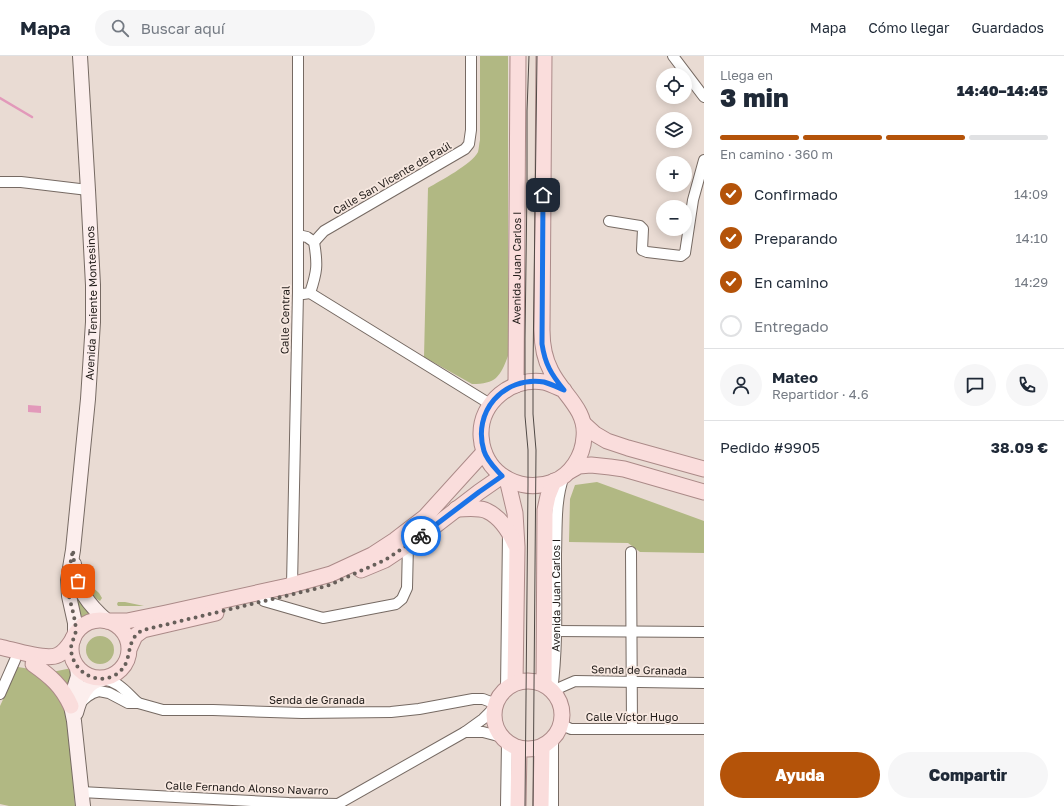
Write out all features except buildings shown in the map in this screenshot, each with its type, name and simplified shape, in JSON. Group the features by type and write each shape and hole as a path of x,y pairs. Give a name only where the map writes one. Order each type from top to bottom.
{"main road":[{"name":"Avenida Teniente Montesinos","path":"74,637 75,623 68,588 91,369 93,322 93,285 80,56"},
{"name":"Avenida Juan Carlos I","path":"516,385 518,56"},
{"path":"544,56 542,337 545,360 551,373 578,410 584,424 582,449 577,461 563,476"},
{"path":"564,390 543,382 530,382 516,385 502,392 490,404 483,419 481,436 484,452 491,465 505,477 519,484 531,486 543,485 563,476 579,466 610,466 704,492"},
{"path":"584,424 595,434 607,441 704,469"},
{"path":"0,648 41,656 56,656 63,652 78,630 87,623 97,620 127,621 166,614 292,585 331,574 372,554 395,540 424,517 484,452"},
{"name":"Avenida Juan Carlos I","path":"548,687 545,510 548,496 563,476"},
{"path":"130,647 135,636 143,630 327,586 385,560 427,532 456,509 505,477"},
{"path":"505,477 515,513 517,547 510,686"},
{"path":"456,509 486,510 494,515 508,530 517,547"},
{"name":"Avenida Teniente Montesinos","path":"73,550 75,573 83,594 92,606 107,621"},
{"path":"74,706 91,683 115,675 121,671 128,660 130,647 126,635 116,624 107,621"},
{"path":"74,637 71,645 72,657 77,667 78,676 71,700 74,706 74,721 83,806"},
{"path":"0,658 49,666 68,665 77,667 86,675 91,677 103,679"},
{"path":"33,664 56,682 74,706"},
{"path":"509,743 526,750 534,750 547,744 558,733 562,725 563,712 560,701 548,687 526,681 510,686 500,696 495,705 495,723 509,743 518,806"},
{"path":"541,806 547,744"}],"street":[{"name":"Calle Central","path":"292,585 298,292 298,56"},
{"name":"Calle San Vicente de Paúl","path":"314,242 324,231 465,149 469,144 471,130 471,56"},
{"path":"673,56 704,97"},
{"path":"609,221 640,226 643,229 642,250 647,252 681,256 685,253 694,200 704,160"},
{"path":"0,182 21,182 88,190"},
{"path":"298,235 307,237 314,242 318,260 316,275 310,293"},
{"path":"298,292 304,294 310,293 490,404"},
{"name":"Avenida Juan Carlos I","path":"548,687 556,664 555,631 558,497 563,476"},
{"path":"508,530 510,686"},
{"path":"264,600 323,618 396,604 402,599 407,588 408,544"},
{"path":"631,552 632,729"},
{"path":"555,631 704,632"},
{"path":"0,694 15,660"},
{"path":"103,679 120,685 138,703"},
{"name":"Senda de Granada","path":"548,687 575,681 704,683"},
{"name":"Senda de Granada","path":"74,706 88,696 99,691 109,693 128,703 138,703 163,710 302,713 391,712 418,709 473,699 483,699 495,705"},
{"name":"Calle Fernando Alonso Navarro","path":"81,792 289,804 338,804 465,732 483,719 495,705"},
{"name":"Calle Víctor Hugo","path":"562,725 571,729 704,729"},
{"path":"465,732 483,732 509,743 506,806"},
{"path":"547,744 554,779 554,806"}],"green space":[{"path":"480,56 508,56 508,356 496,378 487,383 472,384 424,357 428,188 463,167 475,157 478,152 480,140"},
{"path":"597,482 704,521 704,553 640,552 628,543 569,542 570,499 575,485"},
{"path":"83,574 90,585 99,593 102,598 100,601 91,593"},
{"path":"74,585 94,614 82,618 75,595"},
{"path":"118,602 125,602 144,606 118,606"},
{"path":"100,636 110,640 114,650 110,660 100,664 90,660 86,650 90,640"},
{"path":"18,667 30,669 53,686 67,713 75,806 9,806 0,804 0,706"},
{"path":"72,668 68,687 52,672"}],"shaded area":[{"path":"28,405 41,406 41,413 28,412"}],"waterway":[{"path":"0,98 32,117"}],"tram line":[{"path":"525,806 528,485 528,450 525,416 525,339 527,111 529,56"},
{"path":"533,806 536,450 533,414 533,367 537,56"}],"way so far":[{"path":"78,581 75,573 73,550 68,580 69,596 76,634 71,645 72,657 77,667 86,675 103,679 115,675 121,671 128,660 130,647 135,636 143,630 327,586 385,560 421,536"}],"route":[{"path":"421,536 502,476 491,465 484,452 481,436 483,419 490,404 502,392 516,385 530,382 543,382 564,390 551,373 545,360 542,344 543,195"}]}
